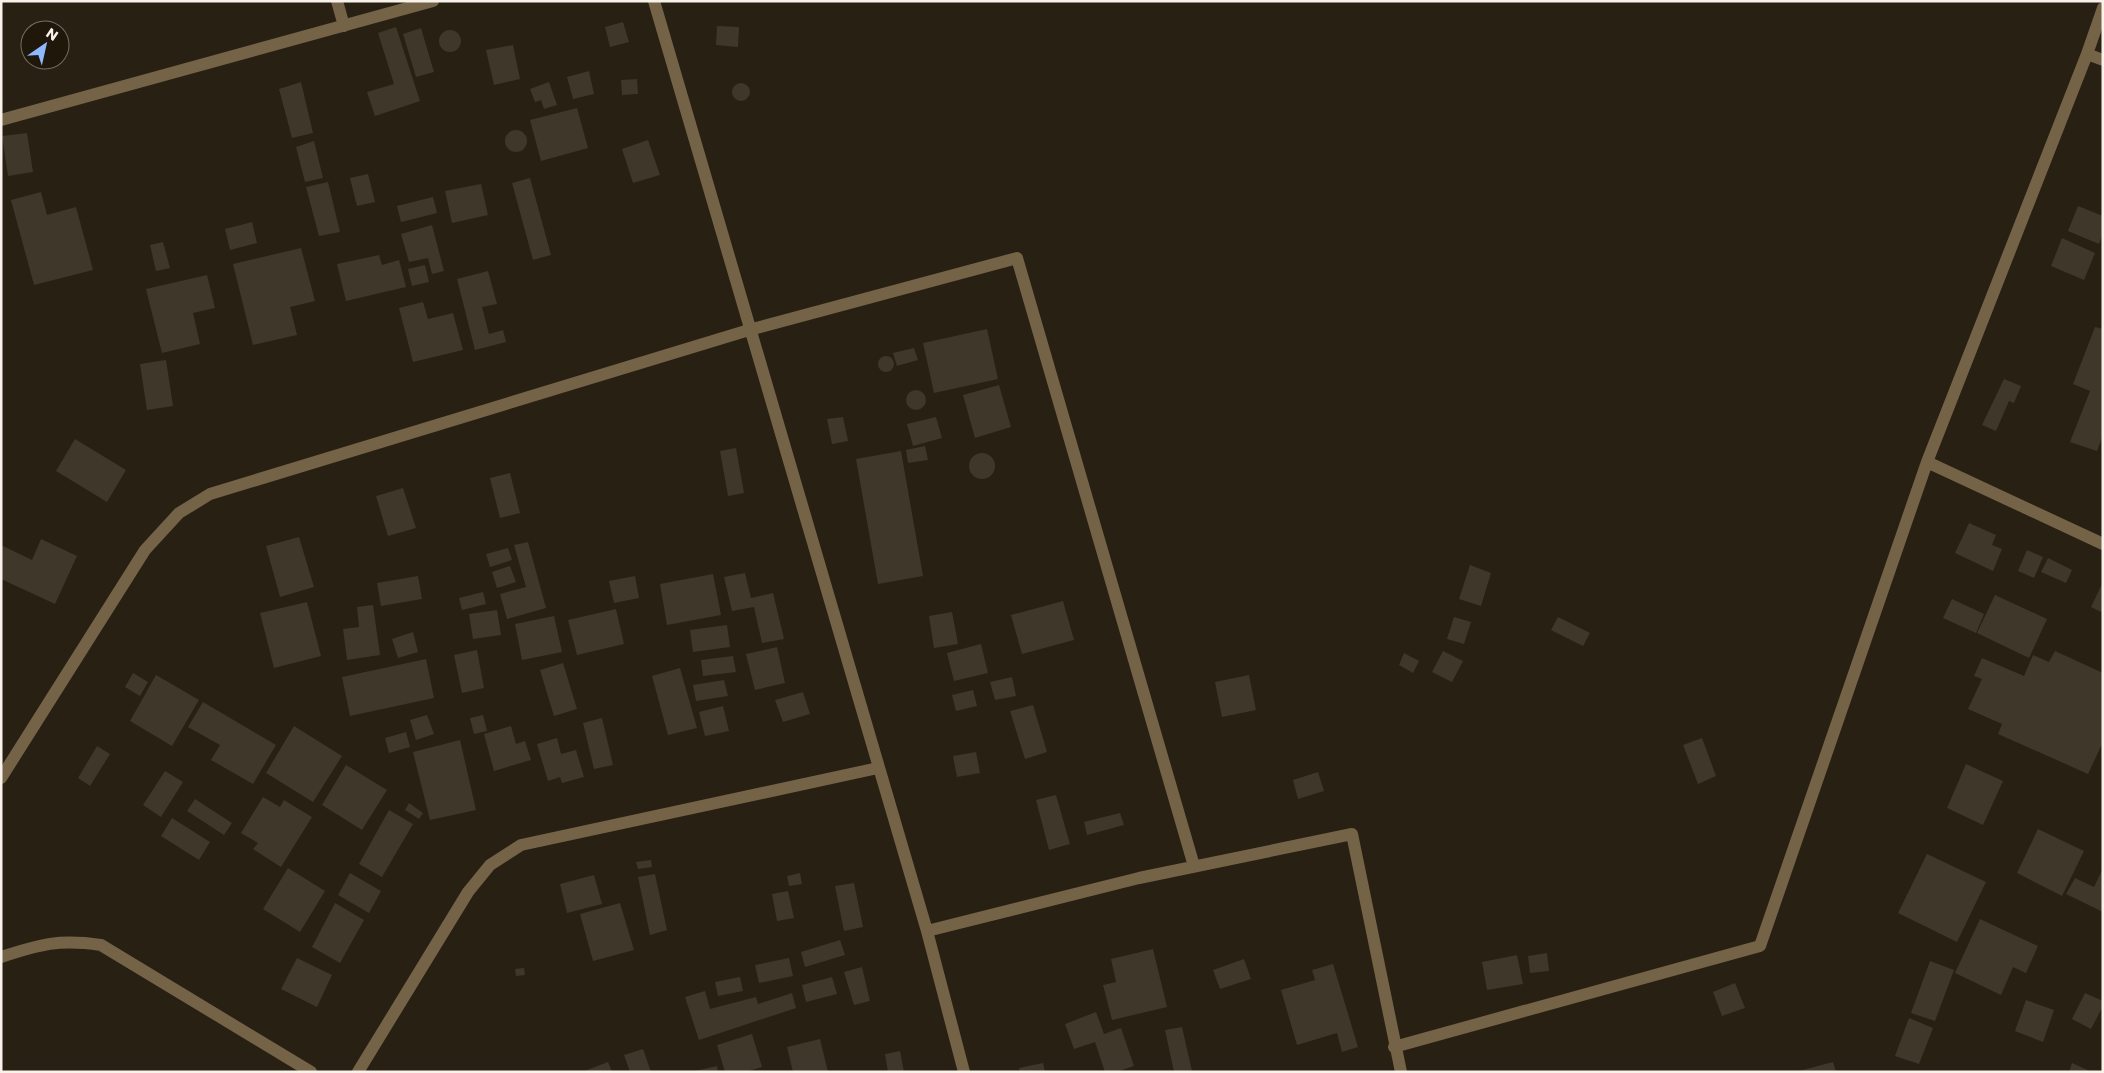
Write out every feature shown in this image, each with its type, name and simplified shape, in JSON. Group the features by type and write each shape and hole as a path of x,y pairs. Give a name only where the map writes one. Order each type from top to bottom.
{"street":[{"path":"338,1 344,26"},
{"path":"1,120 433,1"},
{"path":"654,1 878,768 928,931 964,1072"},
{"path":"1394,1047 1760,946 1927,462 2087,54 2103,8"},
{"path":"2087,54 2103,60"},
{"path":"1,778 145,550 179,513 210,494 749,330 1017,258 1194,866"},
{"path":"1927,462 2103,544"},
{"path":"358,1072 468,892 490,865 521,845 878,768"},
{"path":"928,931 1139,878 1352,834 1394,1047 1401,1072"},
{"path":"1,957 43,943 72,941 101,945 311,1072"}],"building":[{"path":"623,22 629,42 610,47 605,27"},
{"path":"717,26 739,27 738,47 716,45"},
{"path":"396,27 420,101 375,116 367,92 394,84 378,33"},
{"path":"421,28 434,72 416,77 403,34"},
{"path":"450,30 458,33 461,41 458,49 450,52 442,49 439,41 442,33"},
{"path":"513,45 520,79 494,85 486,50"},
{"path":"589,71 594,94 573,99 567,77"},
{"path":"637,79 638,94 622,95 621,80"},
{"path":"301,82 313,133 292,138 279,89"},
{"path":"549,82 557,105 544,109 541,100 535,102 530,89"},
{"path":"741,83 747,86 750,92 747,98 741,101 735,98 732,92 735,86"},
{"path":"577,108 588,148 541,161 530,120"},
{"path":"516,130 524,133 527,141 524,149 516,152 508,149 505,141 508,133"},
{"path":"27,133 33,172 8,176 2,136"},
{"path":"648,140 660,175 633,183 622,149"},
{"path":"314,141 323,178 305,182 296,147"},
{"path":"368,174 375,202 357,206 350,178"},
{"path":"530,178 551,255 533,260 512,183"},
{"path":"328,182 340,232 319,236 306,187"},
{"path":"481,184 488,215 452,223 445,191"},
{"path":"41,192 47,215 76,207 93,270 34,285 11,200"},
{"path":"433,197 437,213 401,222 397,206"},
{"path":"2078,206 2103,216 2103,234 2099,244 2068,231"},
{"path":"252,222 257,243 230,250 225,229"},
{"path":"432,225 444,271 432,274 428,258 409,262 401,234"},
{"path":"2062,238 2095,253 2084,280 2051,266"},
{"path":"163,242 170,268 156,271 150,245"},
{"path":"301,248 315,301 290,307 297,335 253,345 233,264"},
{"path":"379,255 382,265 399,260 406,287 346,301 337,264"},
{"path":"425,265 429,282 412,286 408,269"},
{"path":"488,271 497,304 482,307 489,334 503,330 506,342 475,350 457,279"},
{"path":"207,275 215,308 193,313 200,344 162,353 146,289"},
{"path":"423,302 428,319 453,313 463,350 413,362 399,308"},
{"path":"2095,327 2103,329 2103,435 2097,451 2070,442 2090,391 2073,384"},
{"path":"987,329 998,379 934,393 923,343"},
{"path":"914,348 918,360 897,366 893,353"},
{"path":"883,356 889,356 894,361 892,370 883,372 878,367 878,361"},
{"path":"166,360 173,406 147,410 140,364"},
{"path":"2004,379 2021,386 2014,403 2009,401 1996,431 1982,425"},
{"path":"999,385 1011,427 975,438 963,395"},
{"path":"916,390 923,393 926,400 923,407 916,410 909,407 906,400 909,393"},
{"path":"843,417 848,441 832,444 827,419"},
{"path":"936,417 942,438 913,446 907,424"},
{"path":"75,439 126,470 107,502 56,471"},
{"path":"925,446 928,460 908,463 906,450"},
{"path":"736,448 744,493 728,496 720,451"},
{"path":"901,451 923,576 878,584 856,459"},
{"path":"982,453 991,457 995,466 991,475 982,479 973,475 969,466 973,457"},
{"path":"510,473 520,513 500,518 490,478"},
{"path":"403,488 416,528 388,536 376,496"},
{"path":"1969,523 1996,535 1992,545 2002,549 1993,571 1955,553"},
{"path":"299,537 314,587 280,597 266,546"},
{"path":"41,539 77,556 55,604 1,579 1,545 32,560"},
{"path":"528,542 546,608 507,619 500,594 526,587 514,545"},
{"path":"508,548 512,560 490,567 486,554"},
{"path":"2027,550 2043,557 2034,578 2018,571"},
{"path":"2048,558 2072,570 2066,583 2041,572"},
{"path":"1470,565 1491,573 1481,606 1459,599"},
{"path":"510,566 516,582 497,588 492,572"},
{"path":"745,573 751,598 773,593 784,639 762,643 754,607 732,611 724,577"},
{"path":"713,574 721,615 667,625 660,584"},
{"path":"418,576 422,599 381,606 377,583"},
{"path":"635,576 639,598 614,603 609,581"},
{"path":"2103,582 2103,613 2091,607"},
{"path":"483,592 486,604 462,610 459,598"},
{"path":"1995,595 2047,619 2029,658 1977,633"},
{"path":"1952,599 1984,614 1976,633 1943,618"},
{"path":"1063,601 1074,640 1022,654 1011,615"},
{"path":"307,602 321,656 274,668 260,613"},
{"path":"373,605 380,655 347,660 343,629 359,627 357,607"},
{"path":"616,609 624,644 577,655 568,620"},
{"path":"497,610 501,635 473,639 469,614"},
{"path":"952,612 958,644 934,648 929,616"},
{"path":"554,616 562,652 522,660 515,624"},
{"path":"1454,617 1471,622 1464,644 1447,639"},
{"path":"1558,617 1590,633 1583,646 1551,630"},
{"path":"727,625 730,647 693,652 690,630"},
{"path":"413,632 418,652 398,658 392,639"},
{"path":"981,644 988,673 954,681 947,653"},
{"path":"777,647 785,683 755,690 746,654"},
{"path":"477,650 484,688 462,693 454,655"},
{"path":"1443,651 1463,661 1452,682 1432,672"},
{"path":"2055,651 2103,673 2103,742 2088,774 1998,734 2002,724 1968,709 1982,679 1974,676 1982,658 2024,676 2033,655 2049,662"},
{"path":"1404,653 1419,661 1413,673 1399,665"},
{"path":"733,656 736,672 703,676 701,660"},
{"path":"426,659 434,698 350,716 342,677"},
{"path":"563,663 577,709 554,716 540,670"},
{"path":"680,668 697,728 668,735 652,676"},
{"path":"133,673 148,682 140,696 125,687"},
{"path":"156,675 199,700 172,746 130,721"},
{"path":"1249,675 1256,710 1222,717 1215,682"},
{"path":"1012,677 1016,696 995,700 990,682"},
{"path":"724,680 728,696 696,701 693,685"},
{"path":"973,690 977,706 956,711 952,695"},
{"path":"803,692 810,714 783,722 775,700"},
{"path":"203,702 276,745 253,784 211,760 220,745 188,727"},
{"path":"1033,705 1047,752 1025,759 1010,711"},
{"path":"723,706 729,731 705,736 699,712"},
{"path":"427,715 434,734 416,740 410,720"},
{"path":"483,715 487,731 474,734 470,718"},
{"path":"602,718 613,765 594,769 583,723"},
{"path":"294,726 342,756 313,802 266,773"},
{"path":"511,726 516,744 525,741 531,760 494,771 484,734"},
{"path":"406,732 410,747 389,753 385,738"},
{"path":"557,738 561,754 576,750 584,777 562,783 560,777 548,781 537,744"},
{"path":"1702,738 1716,776 1698,784 1683,745"},
{"path":"460,740 476,810 430,820 413,752"},
{"path":"97,746 110,754 90,786 78,778"},
{"path":"976,752 980,773 957,777 953,756"},
{"path":"1966,764 2003,781 1983,825 1947,808"},
{"path":"346,765 387,790 362,830 322,805"},
{"path":"165,771 183,782 161,817 143,805"},
{"path":"1318,772 1324,791 1298,799 1293,780"},
{"path":"1056,795 1070,844 1049,850 1036,800"},
{"path":"263,797 280,807 284,800 312,817 281,867 253,849 258,843 241,833"},
{"path":"195,799 232,823 224,835 187,811"},
{"path":"409,803 423,813 419,819 405,810"},
{"path":"389,810 413,824 382,877 359,864"},
{"path":"1120,813 1124,825 1087,835 1084,822"},
{"path":"172,818 210,842 199,860 161,836"},
{"path":"2038,829 2084,851 2062,896 2017,873"},
{"path":"1927,854 1986,882 1957,942 1898,913"},
{"path":"651,860 652,867 638,869 636,862"},
{"path":"288,868 325,891 300,932 263,909"},
{"path":"2103,868 2103,912 2066,894 2075,878 2094,887"},
{"path":"350,873 381,891 369,913 338,895"},
{"path":"800,873 802,884 789,886 787,876"},
{"path":"655,874 667,930 650,935 638,877"},
{"path":"594,875 602,904 567,913 560,884"},
{"path":"854,883 863,927 844,931 835,886"},
{"path":"788,891 794,918 777,921 772,894"},
{"path":"335,903 364,920 340,963 312,947"},
{"path":"620,903 634,950 593,961 580,914"},
{"path":"1980,919 2038,946 2026,973 2013,967 2001,995 1955,973"},
{"path":"840,940 845,955 805,967 801,952"},
{"path":"1153,949 1167,1007 1112,1020 1103,985 1116,982 1111,959"},
{"path":"1547,953 1549,971 1530,973 1528,956"},
{"path":"1517,955 1523,984 1487,990 1482,962"},
{"path":"297,958 332,975 317,1007 281,989"},
{"path":"789,958 793,976 759,983 755,965"},
{"path":"1244,959 1251,979 1220,989 1213,970"},
{"path":"1930,961 1954,970 1935,1021 1911,1013"},
{"path":"1333,964 1358,1047 1342,1052 1337,1033 1297,1045 1281,990 1315,980 1312,970"},
{"path":"862,967 870,1001 854,1005 844,972"},
{"path":"524,968 525,975 516,976 515,969"},
{"path":"740,977 743,991 718,996 715,982"},
{"path":"832,977 837,994 806,1002 802,985"},
{"path":"1735,983 1745,1008 1722,1016 1713,992"},
{"path":"705,991 710,1009 756,997 758,1004 792,993 796,1008 699,1040 685,997"},
{"path":"2085,993 2103,1001 2103,1006 2091,1029 2072,1019"},
{"path":"2026,1000 2054,1010 2043,1042 2015,1031"},
{"path":"1096,1012 1104,1034 1121,1028 1134,1066 1116,1072 1105,1072 1095,1042 1074,1049 1065,1024"},
{"path":"1909,1018 1933,1028 1919,1064 1895,1056"},
{"path":"1182,1027 1192,1071 1174,1072 1165,1030"},
{"path":"752,1034 762,1067 746,1072 725,1072 717,1045"},
{"path":"820,1039 828,1072 793,1072 787,1047"},
{"path":"643,1049 651,1072 630,1072 624,1055"},
{"path":"900,1051 904,1072 888,1072 885,1054"},
{"path":"608,1062 612,1072 582,1072"},
{"path":"1833,1062 1836,1072 1799,1072 1799,1071"},
{"path":"1043,1063 1045,1072 1020,1072 1019,1068"},
{"path":"2072,1063 2092,1072 2069,1072"},
{"path":"717,1066 718,1072 695,1072 695,1071"}]}
